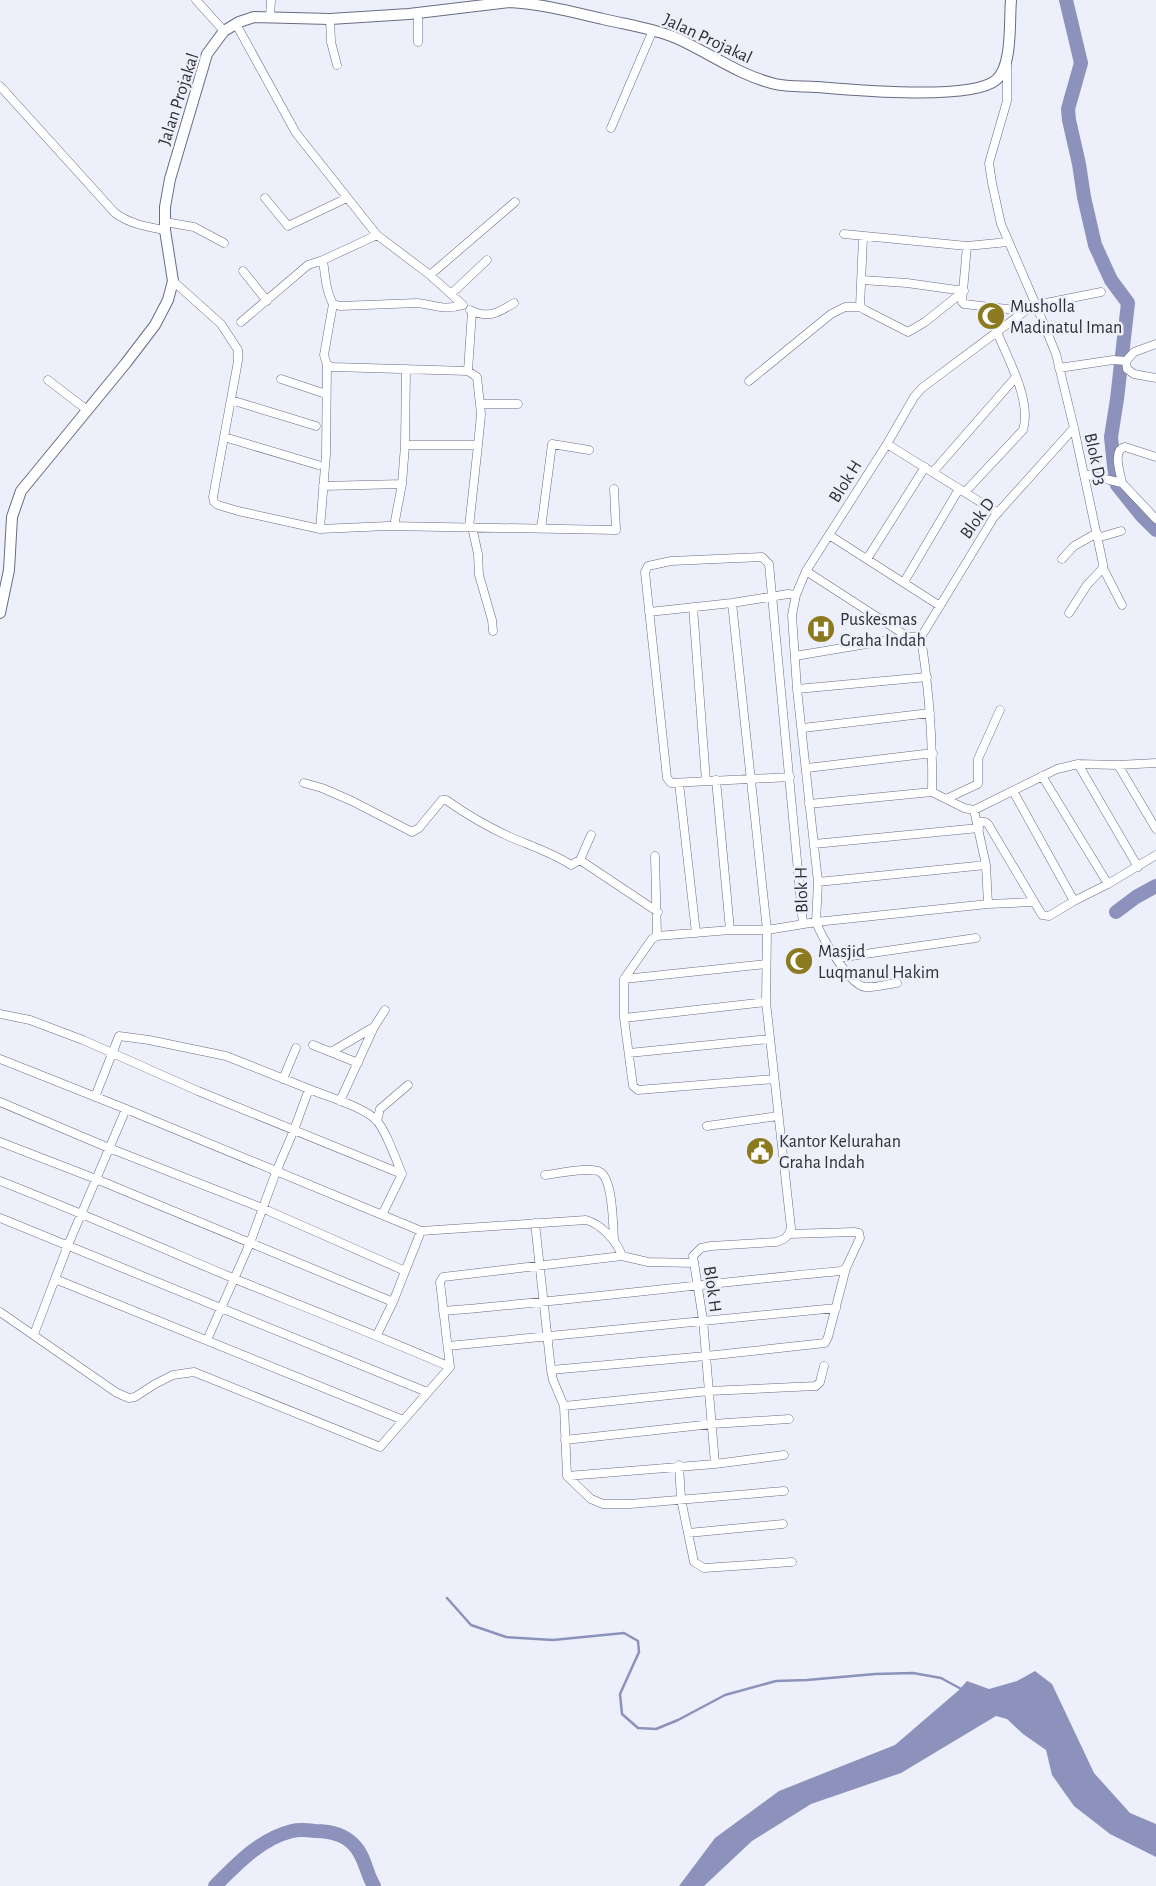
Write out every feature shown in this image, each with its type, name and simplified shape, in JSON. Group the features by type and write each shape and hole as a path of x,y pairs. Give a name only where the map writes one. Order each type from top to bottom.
{"main road":[{"path":"1007,63 1011,0"},
{"name":"Jalan Projakal","path":"0,613 9,570 12,517 21,491 126,363 155,325 168,300 173,281 165,226 165,207 170,179 207,54 224,31 236,24 254,17 330,18 418,13 520,2 558,8 653,30 677,39 734,70 777,84 884,91 968,90 988,85 997,79 1007,63"}],"street":[{"path":"196,0 224,31"},
{"path":"270,17 271,0"},
{"path":"418,13 418,42"},
{"path":"330,18 332,42 337,65"},
{"path":"236,24 296,133 377,235 430,275 472,311 479,314 496,314 514,303"},
{"path":"611,128 653,30"},
{"name":"Blok D3","path":"1007,63 1007,101 989,163 1000,224 1036,305 1059,368 1074,428 1103,568 1122,605"},
{"path":"0,86 115,213 125,220 134,223 194,227 224,243"},
{"path":"264,198 288,226 347,198"},
{"path":"430,275 515,202"},
{"path":"844,234 967,246 1008,242"},
{"path":"241,322 296,274 308,266 377,235"},
{"path":"860,307 863,237"},
{"path":"967,246 962,302 968,306 1025,311"},
{"path":"320,529 326,454 327,366 324,355 333,304 325,279 324,260"},
{"path":"451,294 487,260"},
{"path":"243,271 267,301"},
{"path":"862,280 908,283 964,291"},
{"path":"173,281 221,324 238,350 238,361 213,497 214,502 218,505 320,529 394,526 616,530 614,489"},
{"path":"750,381 832,314 845,307 860,307 908,332 925,322 964,291"},
{"name":"Blok H","path":"657,936 730,930 767,930 816,922 818,882 792,615 796,594 806,571 887,444 914,397 922,388 1025,311 1036,305 1101,292"},
{"path":"333,304 340,306 426,304 440,309 463,305"},
{"path":"468,372 472,311"},
{"path":"904,582 962,491 1023,430 1026,414 1016,377 997,332"},
{"path":"1059,368 1113,360 1125,361 1134,352 1156,344"},
{"path":"1125,361 1127,369 1134,374 1156,378"},
{"path":"327,366 468,372 477,377 481,414 471,527 493,631"},
{"path":"394,526 402,484 405,445 406,369"},
{"path":"933,472 1016,377"},
{"path":"281,379 326,394"},
{"path":"48,380 87,410"},
{"path":"231,400 316,426"},
{"path":"480,404 518,404"},
{"name":"Blok D","path":"921,637 967,558 998,513 1074,428"},
{"path":"224,436 318,465"},
{"path":"540,528 552,444 589,450"},
{"path":"887,444 998,513"},
{"path":"405,445 478,445"},
{"path":"1120,482 1118,456 1121,448 1125,447 1156,457"},
{"path":"867,559 925,468"},
{"path":"1084,474 1120,482 1156,519"},
{"path":"323,486 402,484"},
{"path":"1062,559 1074,546 1097,536 1121,531"},
{"path":"829,535 940,606"},
{"path":"790,776 679,783 671,783 666,778 649,612 646,572 648,566 671,561 762,558 767,560 769,564 790,776 803,924"},
{"path":"1069,613 1087,585 1103,568"},
{"path":"806,571 908,637"},
{"path":"649,612 732,604 796,594"},
{"path":"551,1370 825,1343 846,1268 859,1244 859,1233 854,1232 789,1234 791,1228 766,1002 767,930 732,604"},
{"path":"693,607 706,781"},
{"path":"795,656 908,637 921,637 927,677 933,753 932,792"},
{"path":"798,689 927,677"},
{"path":"946,799 978,784 978,759 1000,710"},
{"path":"803,728 930,713"},
{"path":"807,768 933,753"},
{"path":"809,804 932,792 964,808 974,810 1057,769 1078,764 1118,765 1156,763"},
{"path":"1078,764 1138,867"},
{"path":"1118,765 1156,830"},
{"path":"1042,776 1108,884"},
{"path":"716,780 730,930"},
{"path":"304,783 322,788 352,801 412,832 419,828 442,800 446,800 475,819 510,837 552,853 570,864 580,860 591,835"},
{"path":"679,783 696,933"},
{"path":"1014,791 1074,901"},
{"path":"974,810 986,865 988,904"},
{"path":"814,844 978,825 985,822 988,824 1042,915 1046,916 1108,884 1156,855"},
{"path":"655,856 658,912 657,936 647,945 624,979 624,1018 632,1086 638,1090 774,1079"},
{"path":"580,860 658,912"},
{"path":"818,882 986,865"},
{"path":"897,983 864,987 850,978 821,934 816,922 988,904 1034,902"},
{"path":"837,958 976,938"},
{"path":"624,979 766,964"},
{"path":"624,1018 766,1002"},
{"path":"340,1101 374,1027 385,1010"},
{"path":"0,1014 30,1020 83,1040 112,1054 402,1174"},
{"path":"331,1052 374,1027"},
{"path":"95,1097 119,1036 149,1040 226,1056 340,1101 377,1120 402,1174"},
{"path":"629,1053 770,1039"},
{"path":"313,1045 358,1063"},
{"path":"283,1079 296,1048"},
{"path":"0,1059 421,1231 586,1220 593,1222 614,1240"},
{"path":"377,1120 380,1109 408,1085"},
{"path":"207,1340 250,1242 308,1089"},
{"path":"0,1102 109,1148 262,1208 405,1271"},
{"path":"34,1334 68,1245 126,1109"},
{"path":"707,1126 778,1116"},
{"path":"0,1142 96,1179 393,1302"},
{"path":"545,1175 589,1170 599,1171 603,1174 606,1178 611,1202 614,1240 622,1256"},
{"path":"382,1215 402,1174"},
{"path":"0,1181 450,1366"},
{"path":"0,1218 427,1392"},
{"path":"535,1222 551,1370 553,1380 564,1406 567,1476 591,1498 603,1504 630,1504 784,1491"},
{"path":"377,1335 393,1302 421,1231"},
{"name":"Blok H","path":"715,1464 703,1320 694,1256 702,1248 776,1242 784,1240 789,1234"},
{"path":"0,1312 117,1393 129,1398 135,1397 173,1375 194,1372 377,1447 383,1445 450,1366 440,1282 443,1277 622,1256 648,1262 694,1263"},
{"path":"443,1311 841,1271 846,1268"},
{"path":"55,1279 403,1420"},
{"path":"448,1346 836,1308"},
{"path":"564,1406 709,1391 816,1386 820,1382 824,1366"},
{"path":"564,1440 712,1424 789,1419"},
{"path":"567,1476 679,1465 715,1464 784,1455"},
{"path":"679,1465 682,1499 694,1562 704,1568 792,1562"},
{"path":"688,1533 783,1524"}],"water":[{"path":"1035,1671 1052,1684 1094,1773 1130,1813 1156,1824 1156,1857 1110,1834 1074,1806 1052,1775 1046,1750 1023,1734 1007,1719 996,1716 901,1773 811,1804 752,1841 704,1886 679,1886 715,1838 779,1791 895,1745 967,1681 989,1689 1017,1681"}],"waterway":[{"path":"1066,0 1081,63 1068,109 1084,197 1095,245 1111,280 1128,303 1111,437 1117,485 1141,515 1156,530"},
{"path":"1116,912 1136,897 1156,886"},
{"path":"447,1598 471,1625 506,1637 553,1640 624,1633 638,1641 639,1652 620,1694 622,1714 638,1728 656,1729 678,1720 725,1695 776,1681 913,1673 941,1678 963,1690"},
{"path":"215,1886 259,1846 280,1835 301,1830 331,1833 350,1841 361,1854 374,1886"}],"place":[{"name":"Musholla Madinatul Iman","path":"991,316"},
{"name":"Puskesmas Graha Indah","path":"821,629"},
{"name":"Masjid Luqmanul Hakim","path":"799,961"},
{"name":"Kantor Kelurahan Graha Indah","path":"760,1151"}]}
